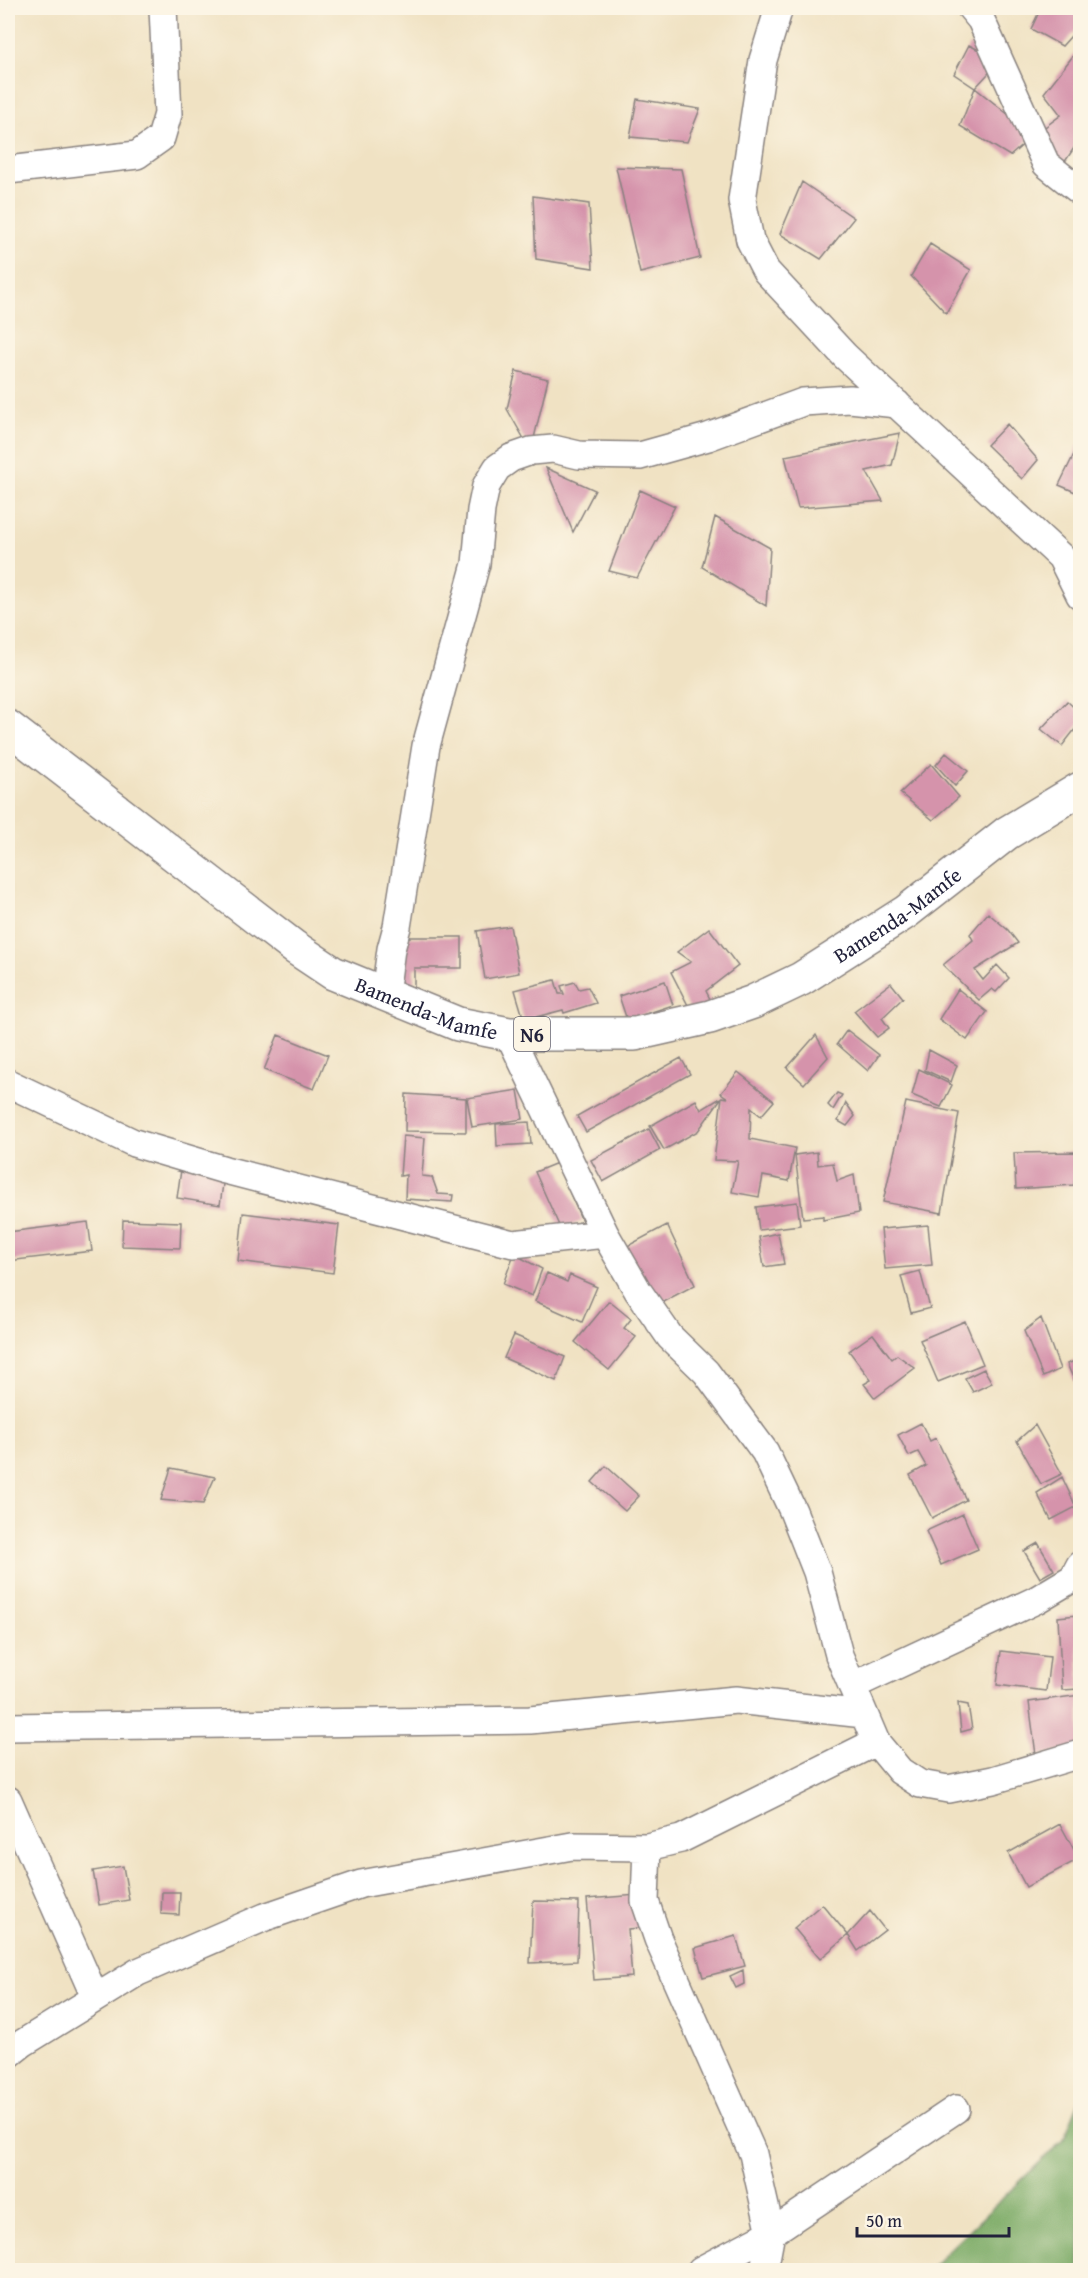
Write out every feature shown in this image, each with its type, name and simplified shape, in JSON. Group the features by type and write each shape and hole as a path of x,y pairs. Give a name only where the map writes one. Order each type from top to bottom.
{"highway":[{"name":"Bamenda-Mamfe","path":"8,727 294,947 333,974 458,1024 509,1034 634,1034 710,1017 753,1002 801,980 906,912 1007,832 1080,789"}],"street":[{"path":"8,170 137,155 161,138 168,114 163,8"},
{"path":"779,8 764,60 742,200 750,240 766,271 845,356 1061,557 1080,595"},
{"path":"971,8 981,20 1046,164 1080,191"},
{"path":"385,994 426,746 476,564 481,510 486,486 497,468 511,458 531,451 553,449 579,455 640,456 708,438 803,402 850,399 897,404"},
{"path":"509,1034 605,1234 638,1291 670,1337 706,1372 765,1452 793,1511 817,1572 839,1655 876,1742 900,1771 920,1784 948,1789 993,1780 1080,1754"},
{"path":"8,1083 134,1143 225,1170 513,1244 605,1234"},
{"path":"852,1686 1036,1600 1073,1578 1080,1565"},
{"path":"8,1727 530,1720 736,1700 864,1714"},
{"path":"8,2055 95,1997 138,1972 266,1917 361,1884 572,1846 647,1847 681,1839 731,1817 876,1742"},
{"path":"8,1800 95,1997"},
{"path":"647,1847 645,1901 658,1939 753,2154 771,2233 764,2271"},
{"path":"701,2271 771,2233 956,2109"}],"green space":[{"path":"1080,2099 1080,2270 928,2270 1064,2139"}],"building":[{"path":"1041,8 1080,8 1080,26 1062,46 1031,29"},
{"path":"969,45 1000,61 975,88 954,74"},
{"path":"1080,47 1080,139 1064,163 1034,135 1061,115 1044,93"},
{"path":"975,88 1034,135 1010,156 960,126"},
{"path":"637,99 700,109 687,142 630,137"},
{"path":"616,167 681,169 700,258 640,273"},
{"path":"802,182 854,218 821,259 780,234"},
{"path":"533,196 589,204 593,268 536,259"},
{"path":"930,244 971,270 946,313 911,276"},
{"path":"516,371 548,379 531,451 507,409"},
{"path":"1007,424 1038,460 1022,479 987,445"},
{"path":"900,433 892,465 866,471 883,501 798,508 785,456"},
{"path":"1080,442 1080,494 1059,485"},
{"path":"546,468 595,490 573,532"},
{"path":"640,490 675,506 637,578 609,571"},
{"path":"715,517 770,548 766,606 702,567"},
{"path":"1067,701 1080,713 1080,723 1062,746 1041,729"},
{"path":"946,753 968,771 955,786 936,765"},
{"path":"931,764 959,797 933,820 900,793"},
{"path":"988,913 1008,930 1018,943 975,970 983,980 997,965 1009,978 996,992 992,989 979,1000 943,965 973,940 970,934"},
{"path":"510,926 519,973 485,979 477,931"},
{"path":"709,928 738,966 706,991 712,1003 692,1013 671,972 691,962 677,952"},
{"path":"393,937 462,937 462,968 414,968 414,988 393,988"},
{"path":"555,980 559,994 564,994 561,986 575,982 579,989 588,987 596,1003 564,1013 563,1010 524,1020 515,990"},
{"path":"665,981 673,1005 627,1020 619,996"},
{"path":"891,983 903,998 882,1018 889,1028 877,1037 854,1011"},
{"path":"958,989 987,1012 967,1040 939,1019"},
{"path":"847,1030 879,1055 868,1071 837,1044"},
{"path":"278,1035 328,1055 314,1089 264,1070"},
{"path":"816,1035 828,1057 804,1084 787,1068"},
{"path":"929,1050 957,1065 951,1082 925,1070"},
{"path":"681,1058 690,1074 586,1132 577,1116"},
{"path":"919,1069 952,1085 941,1107 912,1095"},
{"path":"738,1072 774,1101 761,1116 751,1108 750,1139 795,1148 789,1181 763,1176 759,1197 732,1192 738,1161 714,1160 722,1097 728,1098 721,1093"},
{"path":"518,1090 523,1119 472,1127 467,1098"},
{"path":"837,1093 842,1095 833,1110 828,1105"},
{"path":"406,1094 466,1098 466,1132 405,1131"},
{"path":"722,1097 698,1131 664,1150 650,1126 696,1100 701,1110"},
{"path":"906,1102 959,1113 942,1213 883,1202"},
{"path":"846,1103 855,1116 847,1126 838,1121"},
{"path":"529,1122 531,1144 497,1146 496,1124"},
{"path":"649,1129 660,1150 603,1182 591,1160"},
{"path":"403,1136 425,1138 422,1176 432,1177 438,1194 453,1195 452,1202 405,1199 406,1175 400,1176"},
{"path":"817,1152 818,1165 833,1163 837,1181 854,1175 859,1213 823,1220 823,1216 803,1218 795,1155"},
{"path":"1080,1152 1080,1169 1076,1169 1074,1185 1016,1189 1014,1153"},
{"path":"182,1163 225,1170 220,1205 177,1198"},
{"path":"557,1163 582,1221 561,1230 535,1172"},
{"path":"797,1202 800,1225 759,1230 756,1207"},
{"path":"243,1213 339,1225 333,1273 238,1261"},
{"path":"123,1220 181,1222 180,1248 122,1246"},
{"path":"88,1222 92,1251 8,1261 8,1232"},
{"path":"667,1225 695,1285 657,1305 620,1250"},
{"path":"928,1225 932,1265 885,1269 881,1229"},
{"path":"778,1233 784,1264 764,1267 759,1237"},
{"path":"514,1254 542,1269 532,1296 503,1284"},
{"path":"920,1271 930,1308 911,1313 901,1276"},
{"path":"547,1273 567,1282 570,1275 597,1287 582,1322 535,1301"},
{"path":"609,1301 631,1319 624,1328 636,1337 609,1370 575,1342"},
{"path":"1041,1318 1060,1369 1043,1377 1024,1331"},
{"path":"965,1321 983,1364 938,1382 920,1340"},
{"path":"873,1334 892,1359 897,1355 915,1368 875,1398 864,1384 871,1380 849,1351"},
{"path":"514,1335 565,1357 556,1381 504,1358"},
{"path":"1080,1359 1080,1385 1077,1387 1067,1364"},
{"path":"984,1369 992,1383 973,1392 965,1378"},
{"path":"921,1423 930,1441 936,1438 966,1500 932,1518 910,1475 926,1466 918,1452 909,1456 898,1435"},
{"path":"1035,1425 1062,1474 1041,1484 1017,1441"},
{"path":"606,1466 639,1496 625,1511 592,1482"},
{"path":"171,1468 215,1477 203,1504 161,1500"},
{"path":"1062,1477 1076,1507 1051,1520 1037,1493"},
{"path":"963,1514 978,1549 941,1565 926,1531"},
{"path":"1038,1543 1054,1570 1040,1578 1024,1551"},
{"path":"1077,1615 1080,1689 1062,1690 1058,1617"},
{"path":"1001,1651 1050,1657 1046,1691 997,1685"},
{"path":"1080,1695 1080,1749 1036,1755 1029,1702"},
{"path":"958,1703 968,1705 972,1729 961,1732"},
{"path":"1060,1824 1079,1859 1026,1887 1008,1853"},
{"path":"123,1866 129,1900 99,1905 93,1871"},
{"path":"162,1892 180,1892 179,1915 161,1914"},
{"path":"638,1895 641,1928 628,1929 632,1977 594,1980 587,1899"},
{"path":"533,1901 579,1902 577,1961 530,1963"},
{"path":"822,1904 848,1935 820,1959 794,1928"},
{"path":"870,1911 885,1930 858,1951 848,1935"},
{"path":"736,1936 745,1966 703,1977 695,1948"},
{"path":"743,1970 744,1984 736,1988 730,1976"}]}
